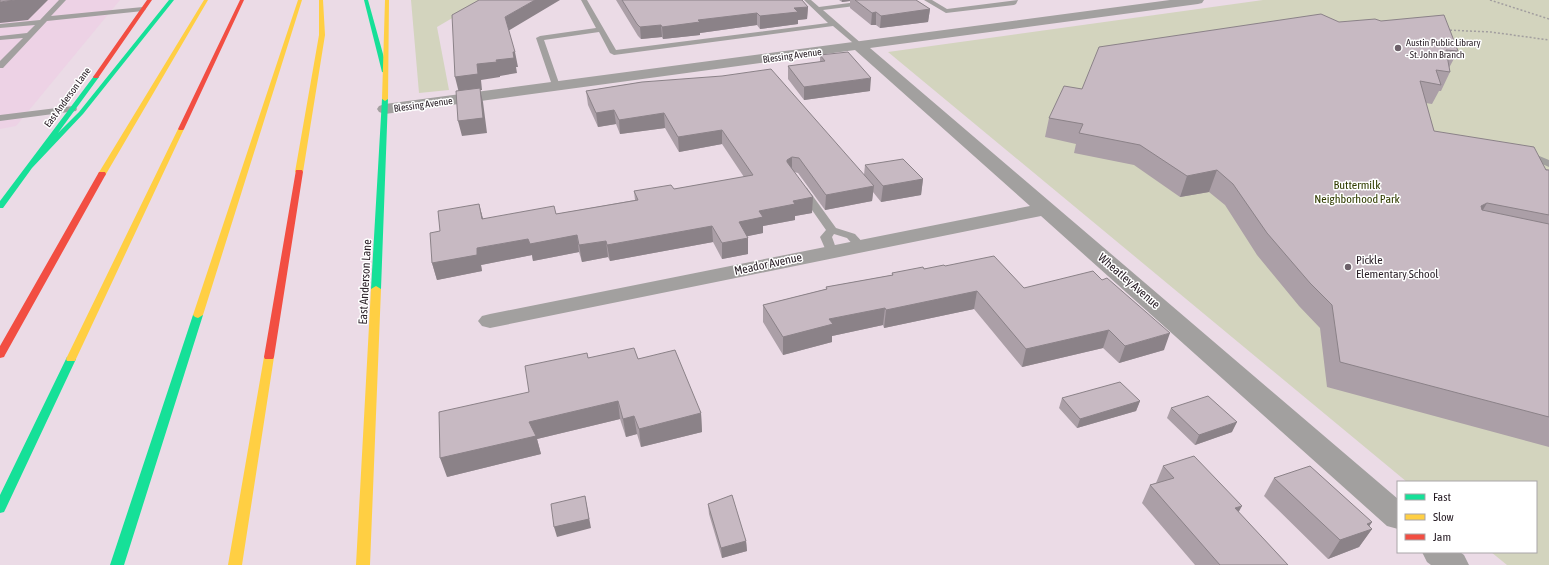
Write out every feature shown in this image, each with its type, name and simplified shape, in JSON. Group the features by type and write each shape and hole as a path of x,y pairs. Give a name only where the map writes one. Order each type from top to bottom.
{"main road":[{"name":"East Anderson Lane","path":"0,206 73,109 150,0"},
{"path":"27,169 81,114 172,0"},
{"path":"0,355 116,150 206,0"},
{"path":"0,508 242,0"},
{"path":"117,565 300,0"},
{"path":"235,565 322,35 320,0"},
{"path":"366,0 385,72"},
{"name":"East Anderson Lane","path":"363,565 385,109 387,0"}],"street":[{"name":"Blessing Avenue","path":"385,109 1198,0"},
{"name":"Wheatley Avenue","path":"859,46 1397,516"},
{"name":"Meador Avenue","path":"490,321 1046,209"},
{"path":"1439,553 1453,565"}],"lane":[{"path":"0,66 63,0"},
{"path":"584,0 614,53 834,24"},
{"path":"807,0 859,46"},
{"path":"818,9 887,0"},
{"path":"927,0 946,11 954,11 1014,4 1015,0"},
{"path":"0,26 143,9"},
{"path":"556,86 540,38 601,30"},
{"path":"0,38 30,35"},
{"path":"0,118 73,109"},
{"path":"1516,149 1549,164"},
{"path":"798,182 832,230 851,236 860,246"},
{"path":"831,252 826,237 832,230"}],"path":[{"path":"1490,0 1549,19"},
{"path":"1444,30 1491,32 1549,40"}],"shaded area":[{"path":"0,0 120,0 16,126 0,129"}],"green space":[{"path":"411,0 483,0 437,27 449,90 419,93"},
{"name":"Buttermilk Neighborhood Park","path":"1263,0 1549,0 1549,565 1507,565 1492,553 1537,553 1537,481 1406,481 888,52"}],"building":[{"path":"0,0 15,0 0,2"},
{"path":"479,0 535,0 505,17 515,52 513,52 514,58 496,60 497,62 477,64 478,74 455,77 452,15"},
{"path":"622,0 802,0 808,7 794,8 798,12 760,16 757,13 698,20 700,22 662,27 661,25 640,27"},
{"path":"855,0 916,0 930,9 881,16 876,12 872,13"},
{"path":"1321,14 1339,22 1375,19 1381,21 1444,15 1458,51 1446,50 1450,72 1436,70 1441,85 1420,81 1434,131 1534,147 1546,170 1549,170 1549,215 1487,203 1481,206 1482,210 1549,224 1549,417 1340,362 1332,305 1310,283 1267,233 1233,184 1217,170 1187,176 1140,145 1079,133 1083,124 1049,118 1064,86 1082,89 1099,47"},
{"path":"848,52 871,78 804,87 788,66 825,61 820,55"},
{"path":"771,69 874,186 826,195 799,158 792,157 787,160 787,162 813,197 793,201 795,204 759,211 763,217 739,222 748,238 722,243 712,226 607,245 606,241 579,245 577,235 530,244 528,239 477,248 477,255 432,263 430,233 440,231 438,211 479,204 482,219 554,206 556,214 638,200 634,191 671,185 674,189 753,175 722,130 678,137 664,113 619,120 614,110 596,113 586,91 642,82 722,76"},
{"path":"480,88 483,118 458,121 456,91"},
{"path":"903,159 923,179 883,186 865,165"},
{"path":"994,256 1024,288 1093,271 1102,280 1107,278 1170,333 1125,346 1109,330 1026,349 977,291 886,310 885,308 829,319 833,324 783,337 763,305 827,289 826,287 893,275 892,273 923,267 924,269 945,266"},
{"path":"634,348 638,359 675,350 701,413 639,429 634,416 623,419 618,401 529,422 536,436 440,458 439,412 529,392 525,366 587,353 588,358"},
{"path":"1120,382 1140,401 1080,419 1062,398"},
{"path":"1208,396 1237,422 1199,435 1171,408"},
{"path":"1194,456 1242,506 1235,508 1288,565 1220,565 1150,485 1174,478 1163,466"},
{"path":"1310,466 1372,522 1367,524 1372,529 1340,540 1274,478"},
{"path":"732,495 746,541 721,548 708,504"},
{"path":"585,496 589,519 554,527 551,504"}],"traffic: fast":[{"path":"27,169 81,113 172,0"},
{"path":"366,0 385,72"},
{"path":"0,206 96,77"},
{"path":"376,289 385,99"},
{"path":"117,565 198,315"},
{"path":"0,508 71,359"}],"traffic: slow":[{"path":"102,174 206,0"},
{"path":"198,315 300,0"},
{"path":"299,172 322,35 321,0"},
{"path":"385,99 387,0"},
{"path":"71,359 181,129"},
{"path":"363,565 376,289"},
{"path":"235,565 269,357"}],"traffic: jam":[{"path":"96,77 150,0"},
{"path":"181,129 242,0"},
{"path":"269,357 299,172"},
{"path":"0,355 102,174"}],"place":[{"name":"Austin Public Library - St. John Branch","path":"1398,48"},
{"name":"Pickle Elementary School","path":"1348,267"}]}
